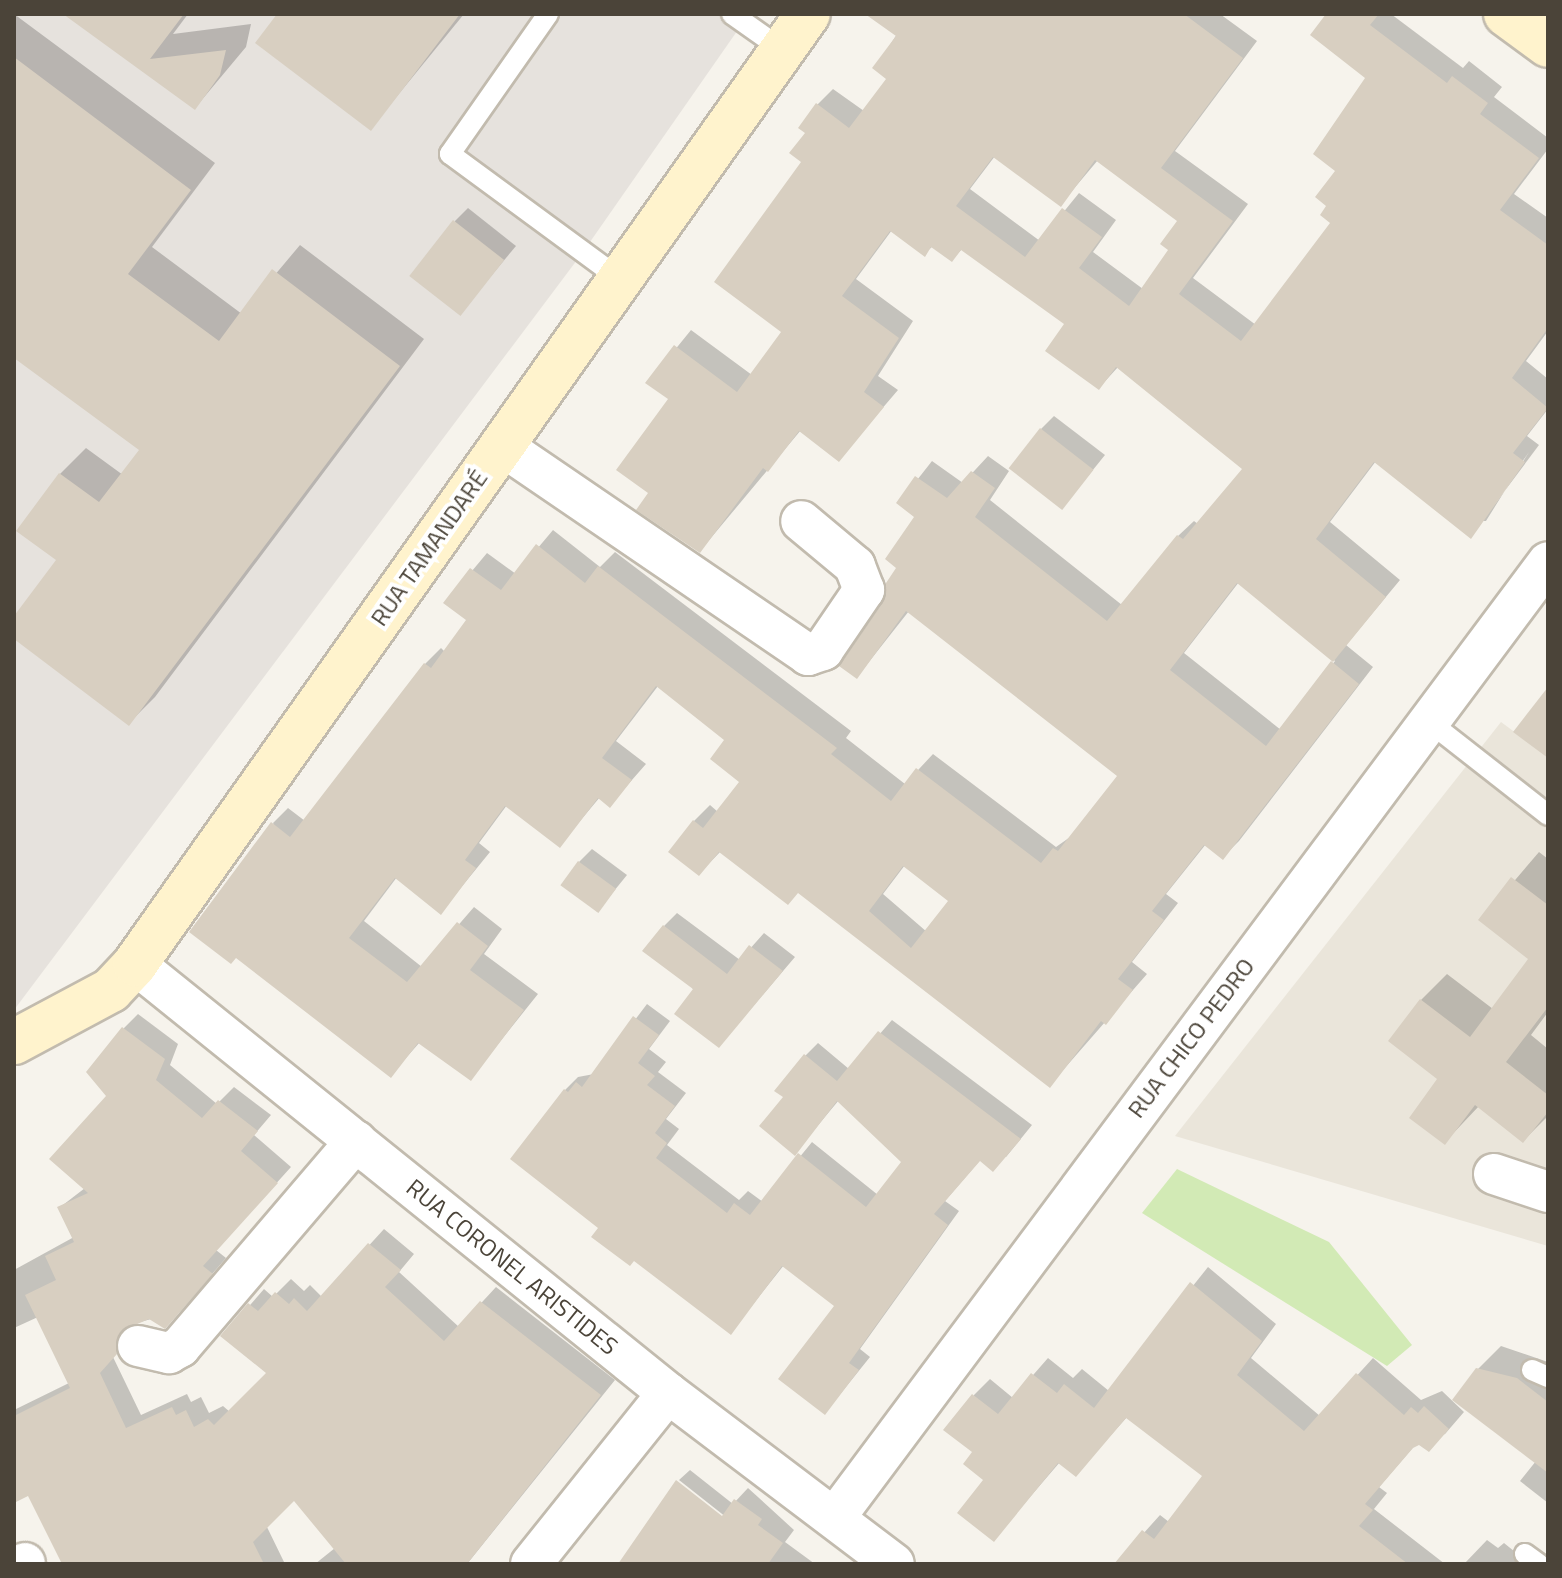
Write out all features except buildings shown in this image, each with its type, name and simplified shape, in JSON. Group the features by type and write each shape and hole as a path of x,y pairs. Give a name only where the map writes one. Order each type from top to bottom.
{"street":[{"name":"RUA TAMANDARÉ","path":"14,1042 111,990 135,964 808,14"},
{"path":"1506,14 1548,45"},
{"path":"502,446 808,655 823,650 864,590 855,566 801,521"},
{"name":"RUA CHICO PEDRO","path":"836,1516 1427,720 1548,562"},
{"name":"RUA CORONEL ARISTIDES","path":"135,964 668,1393 836,1516 887,1562"},
{"path":"138,1346 169,1353 180,1347 356,1141"},
{"path":"1494,1174 1548,1192"},
{"path":"531,1564 668,1393"}],"lane":[{"path":"548,14 450,154 619,278"},
{"path":"732,14 783,50"},
{"path":"1427,720 1548,815"}],"shaded area":[{"path":"14,14 749,14 583,252 14,1010"},
{"path":"1501,722 1548,757 1548,1246 1175,1136"}],"green space":[{"path":"1177,1169 1329,1242 1412,1345 1387,1366 1142,1213"}]}
